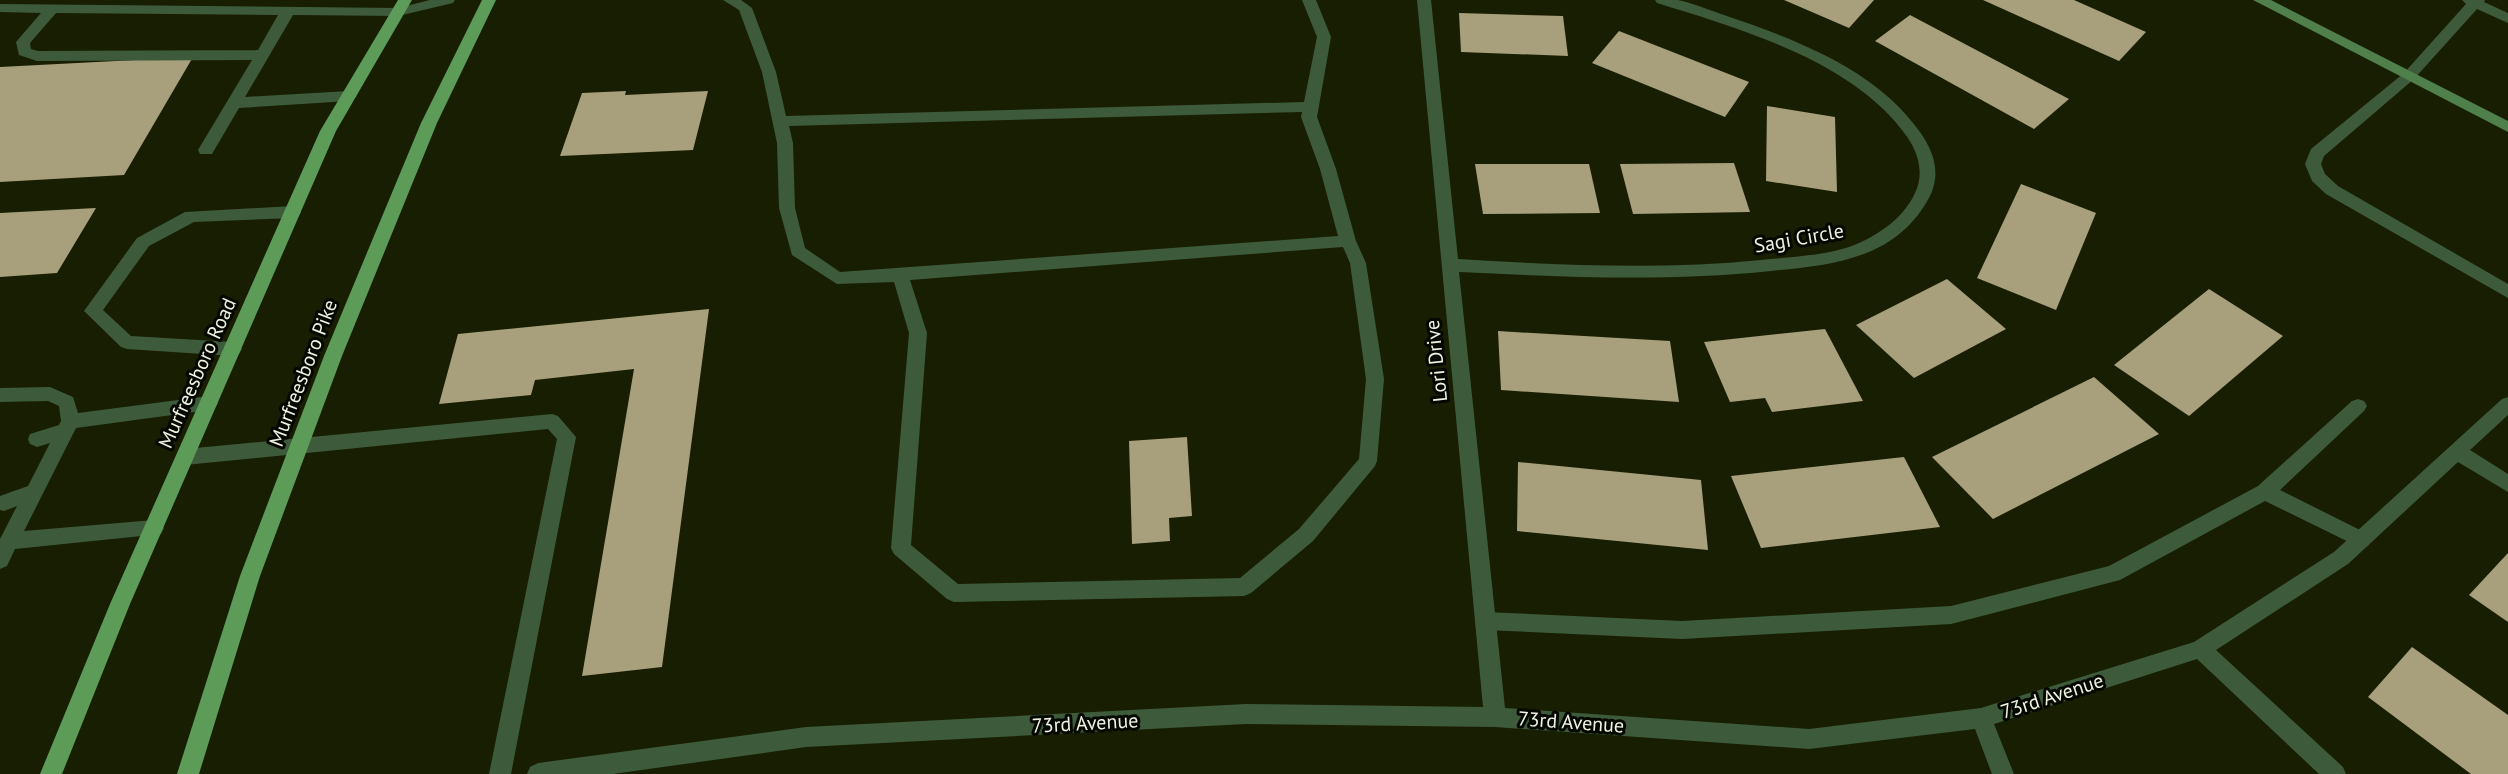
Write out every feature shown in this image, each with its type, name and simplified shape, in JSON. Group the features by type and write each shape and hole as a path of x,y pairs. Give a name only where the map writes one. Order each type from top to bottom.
{"main road":[{"name":"Murfreesboro Pike","path":"188,774 250,576 333,356 429,123 489,0"},
{"path":"2260,0 2508,127"},
{"name":"Murfreesboro Road","path":"51,774 154,528 328,131 401,6"}],"street":[{"path":"0,8 288,11 401,6 448,0"},
{"path":"730,0 745,8 769,72 785,142 787,208 798,251 837,278 1348,241"},
{"path":"900,275 918,333 901,548 954,593 1244,587 1306,535 1368,461 1375,379 1358,263 1348,241 1328,169 1309,117 1324,37 1309,0"},
{"name":"Lori Drive","path":"1424,0 1495,717"},
{"name":"Sagi Circle","path":"1449,266 1653,272 1742,269 1797,262 1860,249 1898,227 1919,206 1928,182 1928,160 1916,136 1898,112 1869,88 1818,60 1747,27 1662,0"},
{"path":"2508,19 2474,1 2409,76 2318,153 2313,164 2318,177 2332,190 2508,292"},
{"path":"52,9 23,42 24,52 37,56 262,55"},
{"path":"206,150 288,11"},
{"path":"234,102 349,96"},
{"path":"780,121 1311,107"},
{"path":"232,349 127,342 93,311 143,242 192,216 292,212"},
{"path":"0,395 50,394 67,402 67,426 0,560"},
{"path":"37,440 67,426 209,403"},
{"name":"73rd Avenue","path":"538,774 806,737 1246,714 1495,717 1809,740 1981,718 2200,649 2341,558 2508,404"},
{"path":"1485,621 1682,630 1951,615 2113,574 2265,492 2358,406"},
{"path":"185,457 552,421 567,437 500,774"},
{"path":"2458,452 2508,484"},
{"path":"4,504 35,491"},
{"path":"2265,492 2361,540"},
{"path":"9,541 154,528"},
{"path":"2200,649 2335,774"},
{"path":"1981,718 2003,774"}],"building":[{"path":"1784,0 1874,0 1849,28"},
{"path":"1983,0 2074,0 2146,32 2119,61"},
{"path":"1459,13 1563,16 1568,56 1461,52"},
{"path":"1910,15 2069,99 2034,129 1875,41"},
{"path":"1619,31 1749,82 1725,117 1592,63"},
{"path":"193,57 124,175 0,182 0,67"},
{"path":"626,91 625,95 708,91 693,150 560,156 582,93"},
{"path":"1767,106 1835,117 1837,192 1766,181"},
{"path":"1734,163 1750,212 1633,214 1620,164"},
{"path":"1475,164 1589,164 1600,213 1483,214"},
{"path":"2021,184 2096,213 2056,310 1977,278"},
{"path":"96,208 57,273 0,277 0,213"},
{"path":"1947,279 2006,329 1914,378 1856,325"},
{"path":"2209,289 2283,336 2189,416 2114,365"},
{"path":"709,309 662,667 582,676 634,369 535,380 531,395 439,404 458,334"},
{"path":"1825,329 1863,401 1772,412 1765,398 1730,402 1704,342"},
{"path":"1498,331 1670,341 1679,402 1501,390"},
{"path":"2094,377 2159,434 1993,519 1932,457"},
{"path":"1187,437 1192,516 1169,518 1170,541 1132,544 1129,441"},
{"path":"1904,457 1940,527 1761,548 1731,476"},
{"path":"1518,462 1701,480 1708,550 1517,531"},
{"path":"2508,553 2508,622 2469,595"},
{"path":"2412,647 2508,715 2508,774 2471,774 2368,697"}]}
